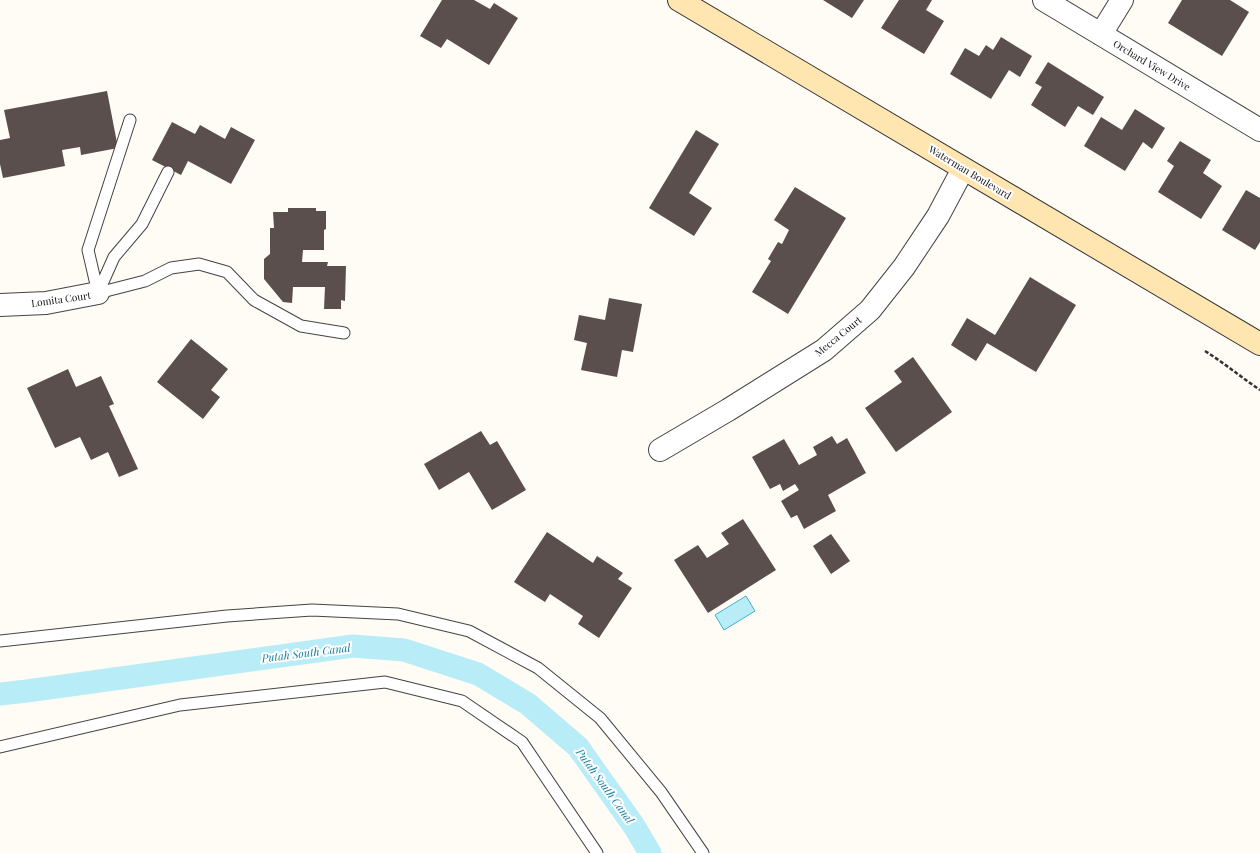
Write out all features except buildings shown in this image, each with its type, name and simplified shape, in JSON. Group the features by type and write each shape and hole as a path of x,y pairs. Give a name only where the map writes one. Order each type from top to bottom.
{"main road":[{"name":"Waterman Boulevard","path":"679,0 1260,344"}],"street":[{"name":"Orchard View Drive","path":"1044,0 1260,130"},
{"path":"1102,34 1122,0"},
{"name":"Mecca Court","path":"660,450 728,410 824,350 870,310 904,267 938,216 963,169"},
{"name":"Lomita Court","path":"0,305 46,303 98,294"}],"lane":[{"path":"98,294 88,250 130,120"},
{"path":"98,294 114,257 142,224 168,172"},
{"path":"98,294 145,281 171,268 199,264 227,272 254,300 301,326 344,333"},
{"path":"0,641 227,616 312,610 398,614 469,631 538,668 600,718 661,792 703,853"},
{"path":"0,747 180,705 385,682 462,701 522,742 597,853"}],"path":[{"path":"1205,351 1260,390"}],"water":[{"path":"746,596 755,611 724,630 715,615"}],"waterway":[{"name":"Putah South Canal","path":"0,694 353,646 404,650 478,674 528,704 578,747 634,826 650,853"}]}
